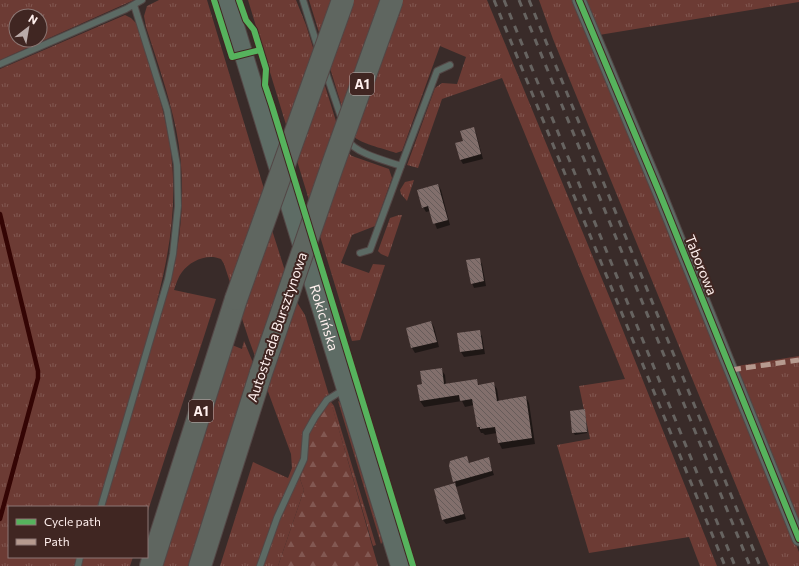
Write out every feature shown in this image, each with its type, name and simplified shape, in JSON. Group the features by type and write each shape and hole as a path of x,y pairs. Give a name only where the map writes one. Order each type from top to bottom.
{"highway":[{"name":"A1","path":"151,566 236,299 343,0"},
{"name":"Autostrada Bursztynowa","path":"200,566 261,373 329,175 392,0"},
{"path":"145,566 165,522"}],"main road":[{"name":"Rokicińska","path":"227,0 400,566"}],"street":[{"name":"Taborowa","path":"579,0 660,194 799,539"}],"lane":[{"path":"0,64 134,5 142,0"},
{"path":"303,0 349,142 352,147 362,152 401,166"},
{"path":"101,506 168,279 173,254 178,206 177,165 167,110 134,5"},
{"path":"360,253 370,250 437,71 450,65"},
{"path":"260,566 276,518 304,459 306,433 327,400 346,388"}],"green space":[{"path":"0,0 134,0 48,39 48,8 8,8 8,48 27,48 0,60"},
{"path":"159,0 207,0 268,202 272,230 293,296 305,315 376,545 373,546 331,403 309,451 300,479 304,490 278,566 220,566 253,462 288,478 292,468 291,454 249,340 224,264 221,259 210,257 194,261 185,268 179,276 174,290 216,299 148,511 148,506 8,506 8,558 133,558 130,566 0,566 0,69 125,15 136,23 143,42 162,109 170,143 173,211 171,233 163,278 157,301 164,303 177,250 182,205 182,174 179,144 173,116 146,27 144,16 147,6"},
{"path":"248,0 296,0 306,25 345,150 352,156 389,169 392,178 375,226 352,235 341,263 369,273 373,264 385,265 360,340 352,341"},
{"path":"309,0 487,0 616,313 717,566 700,566 689,537 589,553 557,445 590,439 579,386 625,379 502,78 442,99 418,168 407,165 435,88 442,83 457,84 466,57 440,46 402,151 396,153 371,145 359,140 350,133"},
{"path":"539,0 574,0 686,271 799,552 799,566 769,566 553,39"},
{"path":"585,0 799,0 799,2 599,35"},
{"path":"414,180 407,201 401,194 400,190 405,182"},
{"path":"402,215 388,257 378,251 390,218"},
{"path":"244,341 254,365 190,566 161,566 232,345 242,349"},
{"path":"799,356 799,522 737,366"},
{"path":"338,401 341,403 383,541 381,544"},
{"path":"331,402 378,566 278,566 304,490 300,479 308,458 308,442 321,416"}],"building":[{"path":"474,127 481,154 460,160 455,143 463,141 460,131"},
{"path":"438,184 448,220 433,224 428,206 422,208 417,190"},
{"path":"480,258 484,281 471,284 466,260"},
{"path":"431,321 437,342 411,348 406,328"},
{"path":"480,330 483,349 460,352 457,333"},
{"path":"442,368 444,384 477,379 478,385 494,382 497,401 526,396 532,438 498,443 495,427 480,429 480,427 477,427 472,399 460,401 459,395 420,401 417,385 422,384 420,371"},
{"path":"585,409 587,432 572,433 570,411"},
{"path":"467,456 469,463 489,457 492,471 453,482 449,466 450,461"},
{"path":"455,483 464,514 442,520 434,489"}],"waterway":[{"path":"0,214 38,371 38,378 0,519"}],"railway":[{"path":"494,0 725,566"},
{"path":"504,0 735,566"},
{"path":"519,0 750,566"},
{"path":"529,0 760,566"}],"marked path":[{"path":"731,370 799,360"}],"cycle path":[{"path":"214,0 232,57 260,50"},
{"path":"239,0 246,20 254,30 266,69 265,85 413,566"},
{"path":"579,0 660,194 799,539"}]}
